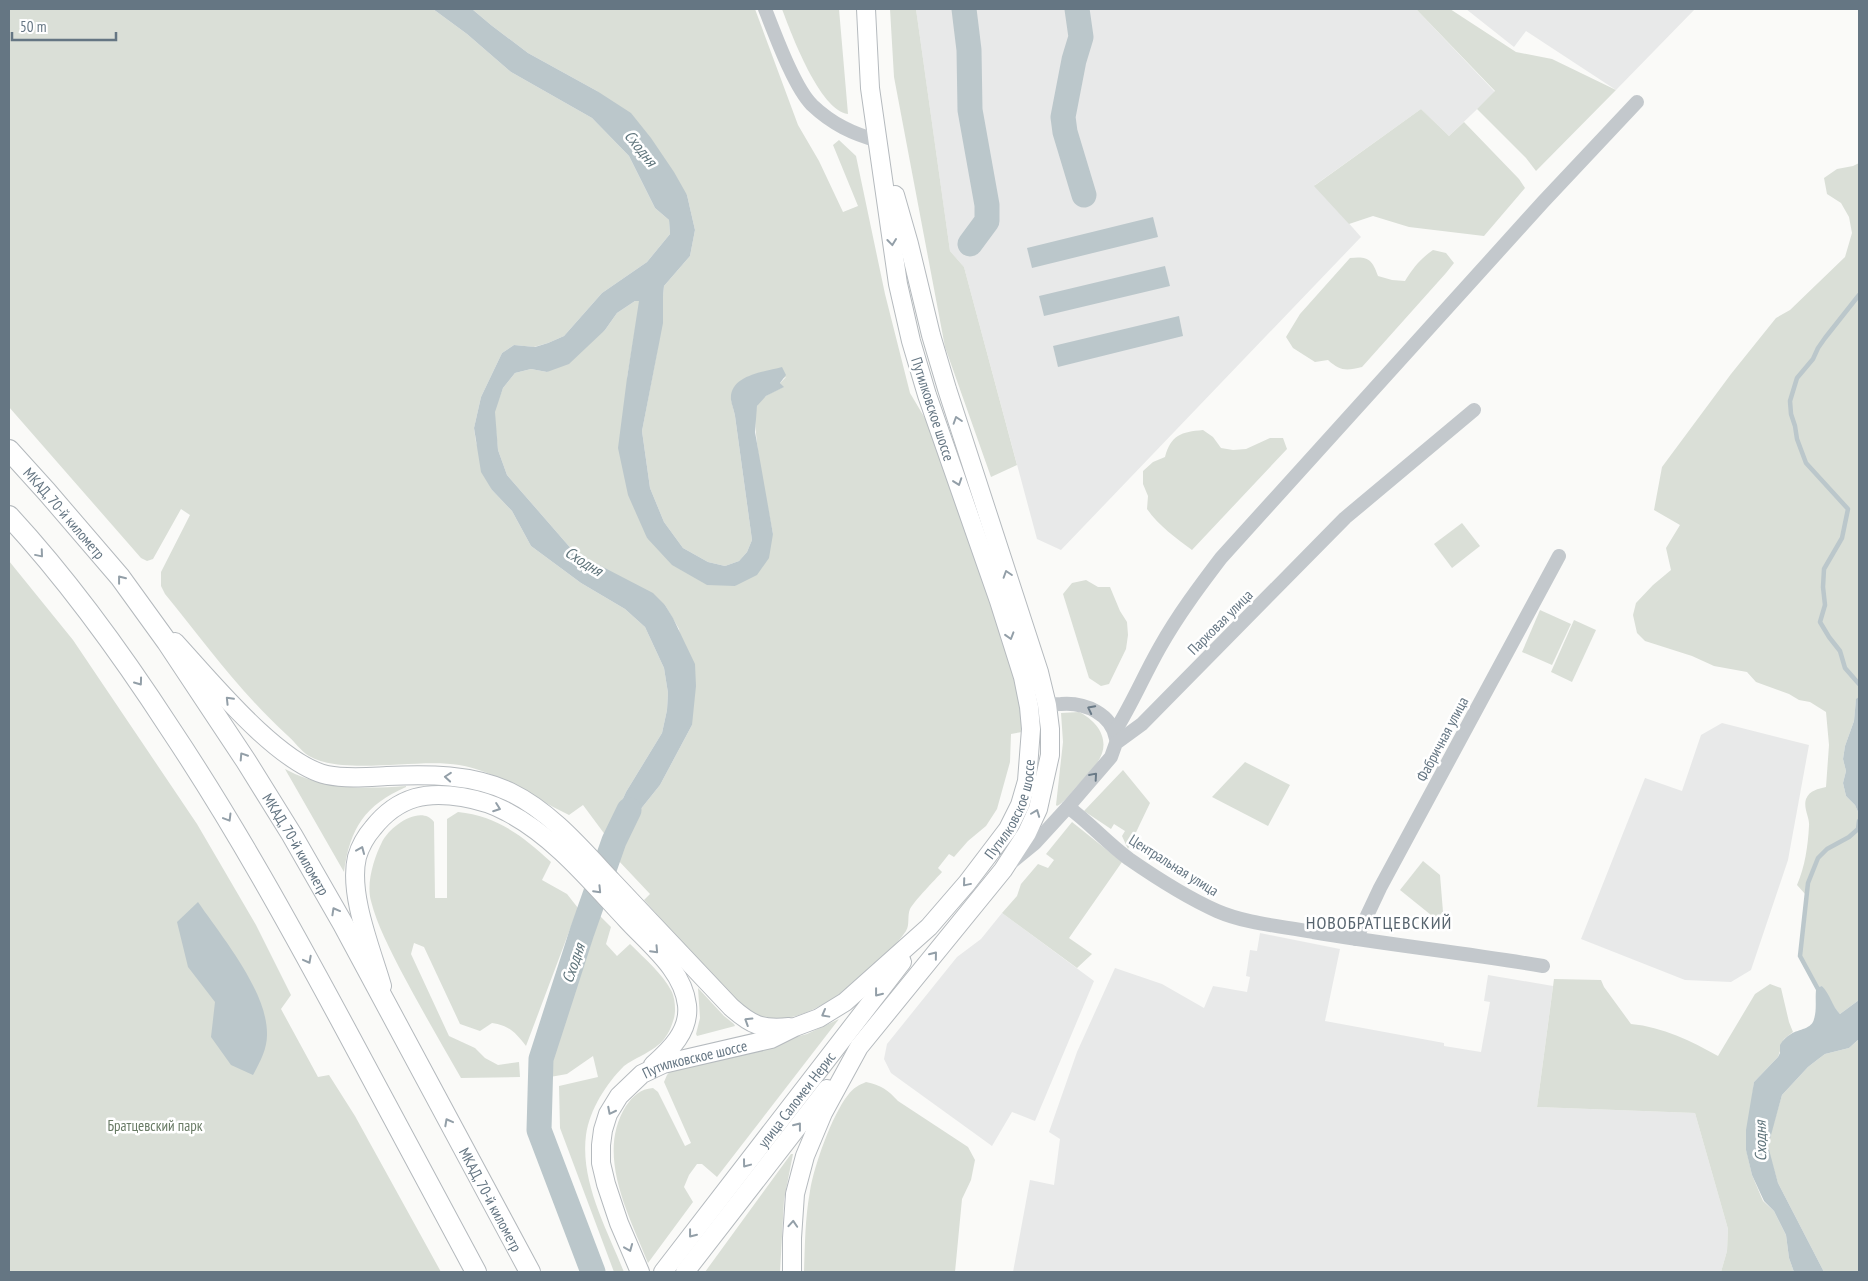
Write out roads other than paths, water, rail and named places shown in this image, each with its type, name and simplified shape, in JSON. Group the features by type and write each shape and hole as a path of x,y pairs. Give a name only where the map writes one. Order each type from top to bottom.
{"highway":[{"name":"МКАД, 70-й километр","path":"9,450 120,577 167,642 246,760 292,835 530,1272"},
{"path":"9,516 84,606 144,689 252,857 476,1272"}],"main road":[{"path":"866,9 870,88 879,141"},
{"name":"Путилковское шоссе","path":"792,1272 795,1194 805,1156 823,1113 859,1047 1003,870 1027,833 1038,809 1050,755 1050,729 1047,704 1039,672 944,380 909,244 879,141"},
{"name":"Путилковское шоссе","path":"640,1272 619,1223 601,1163 601,1146 608,1114 619,1096 642,1074 663,1064 772,1039 795,1027 819,1018 845,1002 929,927 983,862 1008,829 1020,805 1027,781 1031,729 1023,677 1000,601 927,395 911,341 898,284 879,141"},
{"path":"138,602 255,727 305,766 327,775 345,777 431,776 470,779 509,792 542,812 580,847 731,1008 747,1021 759,1027 776,1029 795,1027"},
{"path":"391,1015 359,908 356,882 357,858 367,835 381,818 397,805 416,797 441,795 472,799 506,811 550,841 622,914 678,976 684,991 687,1007 680,1037 672,1048 642,1074"},
{"name":"улица Саломеи Нерис","path":"685,1272 729,1201 929,927"},
{"name":"улица Саломеи Нерис","path":"663,1272 729,1201 859,1047"}],"street":[{"path":"765,9 793,75 811,104 837,125 856,135 879,141"},
{"path":"1116,737 1159,648 1186,604 1221,558 1637,102"},
{"name":"Парковая улица","path":"1003,870 1035,843 1068,808 1111,757 1116,737 1146,720 1346,518 1474,410"},
{"name":"Фабричная улица","path":"1356,939 1380,888 1559,556"},
{"path":"1031,729 1034,717 1047,704 1074,703 1095,711 1107,720 1116,737"},
{"name":"Центральная улица","path":"1068,808 1128,858 1184,894 1217,911 1246,920 1356,939 1459,952 1542,966"}],"water":[{"path":"433,9 472,9 528,53 597,91 631,113 651,138 687,195 695,230 690,256 664,286 663,323 642,431 650,488 664,522 683,548 708,562 725,566 739,561 747,552 752,540 735,416 731,400 732,392 742,380 757,373 782,367 786,375 780,383 784,387 766,396 757,406 755,432 773,534 769,558 757,575 735,586 707,585 672,565 647,538 628,495 618,448 639,301 635,301 617,313 605,330 569,364 547,372 531,369 515,373 503,388 495,412 498,450 507,475 574,552 653,593 665,605 695,664 696,686 692,725 660,785 636,815 622,847 606,836 626,792 662,733 667,710 668,693 664,668 645,627 625,609 581,583 531,546 512,511 492,490 481,472 474,428 481,397 502,353 514,345 535,347 564,336 602,293 647,262 670,234 669,220 655,208 629,156 592,118 511,72 467,34"},
{"path":"1153,217 1158,237 1032,268 1027,248"},
{"path":"1165,266 1170,286 1044,316 1039,296"},
{"path":"1179,316 1183,336 1058,367 1053,346"},
{"path":"1859,697 1859,814 1855,805 1846,796 1843,783 1846,771 1843,759 1845,746 1854,721 1856,699"},
{"path":"198,902 231,948 252,983 260,1001 265,1018 267,1040 263,1055 253,1075 231,1065 211,1037 215,1002 188,967 177,922"},
{"path":"1822,986 1840,1014 1859,1000 1859,1039 1849,1048 1825,1054 1808,1067 1782,1095 1768,1146 1778,1183 1824,1272 1794,1272 1789,1258 1786,1235 1774,1211 1764,1201 1752,1175 1746,1150 1746,1130 1754,1082 1778,1057 1780,1045 1789,1035 1811,1025 1815,1016 1816,990"}],"waterway":[{"path":"964,9 969,50 970,110 987,205 987,221 970,244"},
{"path":"1077,9 1081,37 1074,60 1063,117 1065,132 1084,195"},
{"path":"1859,295 1825,338 1813,359 1797,378 1790,401 1797,439 1806,463 1848,509 1842,538 1824,569 1825,605 1820,622 1840,651 1845,668 1859,684"},
{"name":"Сходня","path":"593,1272 539,1130 541,1059 614,841 629,810"},
{"path":"1819,991 1800,956 1808,883 1818,858 1827,849 1849,837 1858,829 1859,821"}],"district":[{"name":"НОВОБРАТЦЕВСКИЙ","path":"1379,922"}],"park label":[{"name":"Братцевский парк","path":"155,1125"}]}
